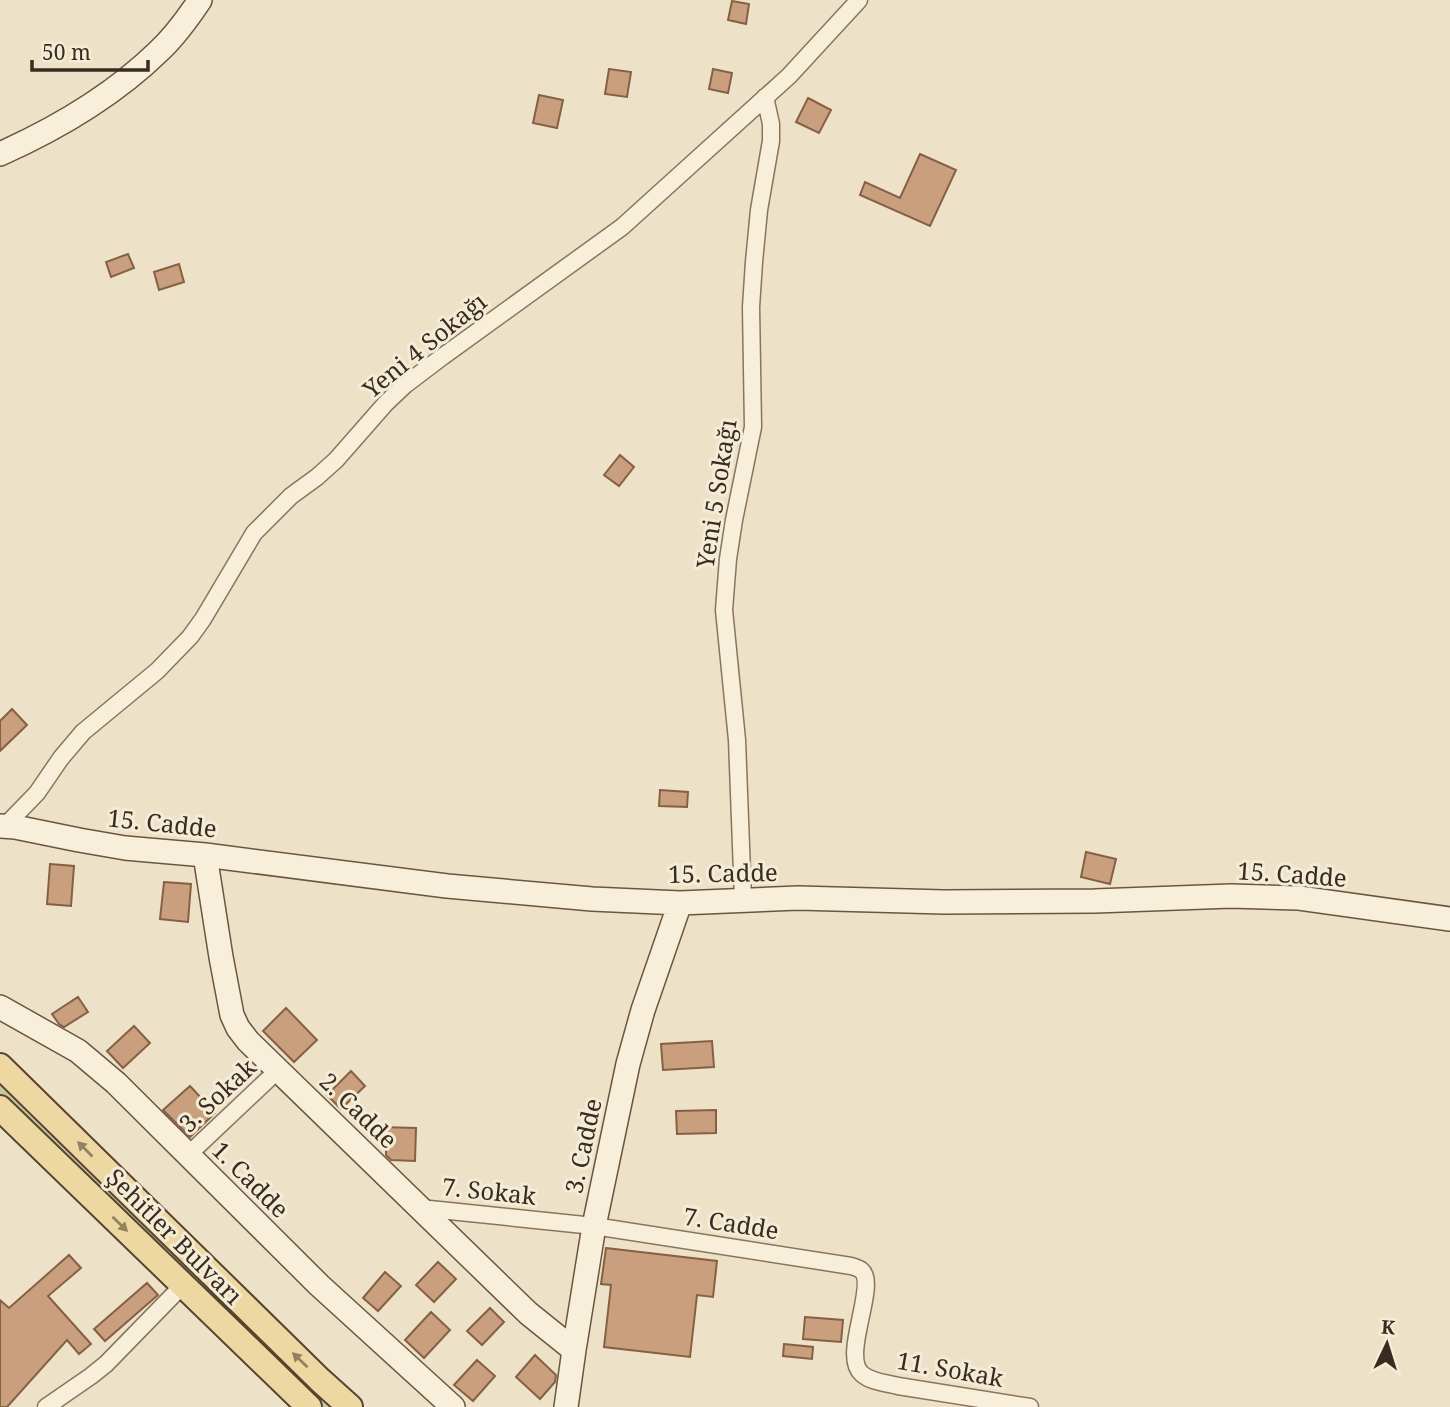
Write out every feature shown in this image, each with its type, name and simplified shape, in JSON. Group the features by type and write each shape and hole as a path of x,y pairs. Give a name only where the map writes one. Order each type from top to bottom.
{"main road":[{"name":"Şehitler Bulvarı","path":"0,1066 350,1407"},
{"name":"Şehitler Bulvarı","path":"0,1108 309,1407"}],"street":[{"path":"0,153 67,120 126,80 160,50 200,0"},
{"name":"Yeni 4 Sokağı","path":"2,826 37,793 83,732 158,671 190,637 254,533 291,496 336,460 386,403 433,364 622,227 765,97 859,0"},
{"name":"Yeni 5 Sokağı","path":"743,899 738,765 724,593 734,520 754,427 751,307 759,210 771,141 771,124 765,97"},
{"name":"15. Cadde","path":"2,826 125,848 205,855 487,890 592,899 680,903 798,898 972,902 1231,896 1299,898 1450,919"},
{"name":"2. Cadde","path":"205,855 220,957 232,1016 238,1028 248,1041 528,1313 574,1350"},
{"name":"3. Cadde","path":"566,1407 594,1226 628,1064 643,1010 680,903"},
{"name":"1. Cadde","path":"0,1007 78,1051 116,1083 319,1285 453,1407"},
{"name":"3. Sokak","path":"188,1155 278,1070"},
{"name":"7. Sokak","path":"420,1208 594,1226"},
{"name":"7. Cadde","path":"594,1226 861,1269 865,1275 865,1292 855,1361 863,1376"},
{"path":"46,1407 106,1364 183,1285"},
{"name":"11. Sokak","path":"863,1376 898,1386 1030,1407"}],"green space":[{"path":"0,1082 336,1407 321,1407 317,1404 0,1095"}],"building":[{"path":"732,1 749,4 746,24 728,20"},
{"path":"609,69 631,72 627,97 605,94"},
{"path":"713,69 732,73 728,93 709,89"},
{"path":"539,95 563,100 557,128 533,123"},
{"path":"808,98 831,110 819,133 796,122"},
{"path":"920,154 956,170 930,226 860,195 865,182 900,198"},
{"path":"128,254 134,268 111,277 106,262"},
{"path":"179,264 184,282 159,290 154,272"},
{"path":"620,455 634,467 619,486 604,475"},
{"path":"12,709 27,725 0,751 0,721"},
{"path":"660,790 688,792 687,807 659,806"},
{"path":"1086,852 1116,859 1110,884 1081,877"},
{"path":"50,864 74,866 71,906 47,904"},
{"path":"164,882 191,884 188,922 160,919"},
{"path":"78,997 88,1012 64,1027 52,1014"},
{"path":"286,1008 317,1040 294,1062 263,1031"},
{"path":"134,1026 150,1043 123,1068 107,1051"},
{"path":"712,1041 714,1067 663,1070 661,1044"},
{"path":"351,1071 365,1086 341,1109 327,1095"},
{"path":"190,1086 215,1113 190,1137 163,1110"},
{"path":"716,1110 716,1133 677,1134 676,1111"},
{"path":"380,1127 416,1128 415,1161 391,1160 386,1155 386,1140 379,1140"},
{"path":"606,1248 717,1261 713,1297 697,1295 690,1357 604,1347 611,1285 601,1284"},
{"path":"69,1255 81,1268 48,1296 91,1344 79,1354 67,1340 7,1407 0,1407 0,1300 9,1308"},
{"path":"438,1262 456,1279 434,1302 416,1285"},
{"path":"385,1272 401,1286 378,1311 363,1298"},
{"path":"147,1283 158,1295 105,1341 94,1329"},
{"path":"490,1308 504,1322 482,1345 467,1331"},
{"path":"431,1312 450,1330 424,1358 405,1340"},
{"path":"805,1317 843,1320 841,1342 803,1339"},
{"path":"784,1344 813,1347 812,1359 783,1356"},
{"path":"535,1355 556,1375 555,1382 540,1399 516,1377"},
{"path":"477,1360 495,1376 473,1401 454,1385"}]}
